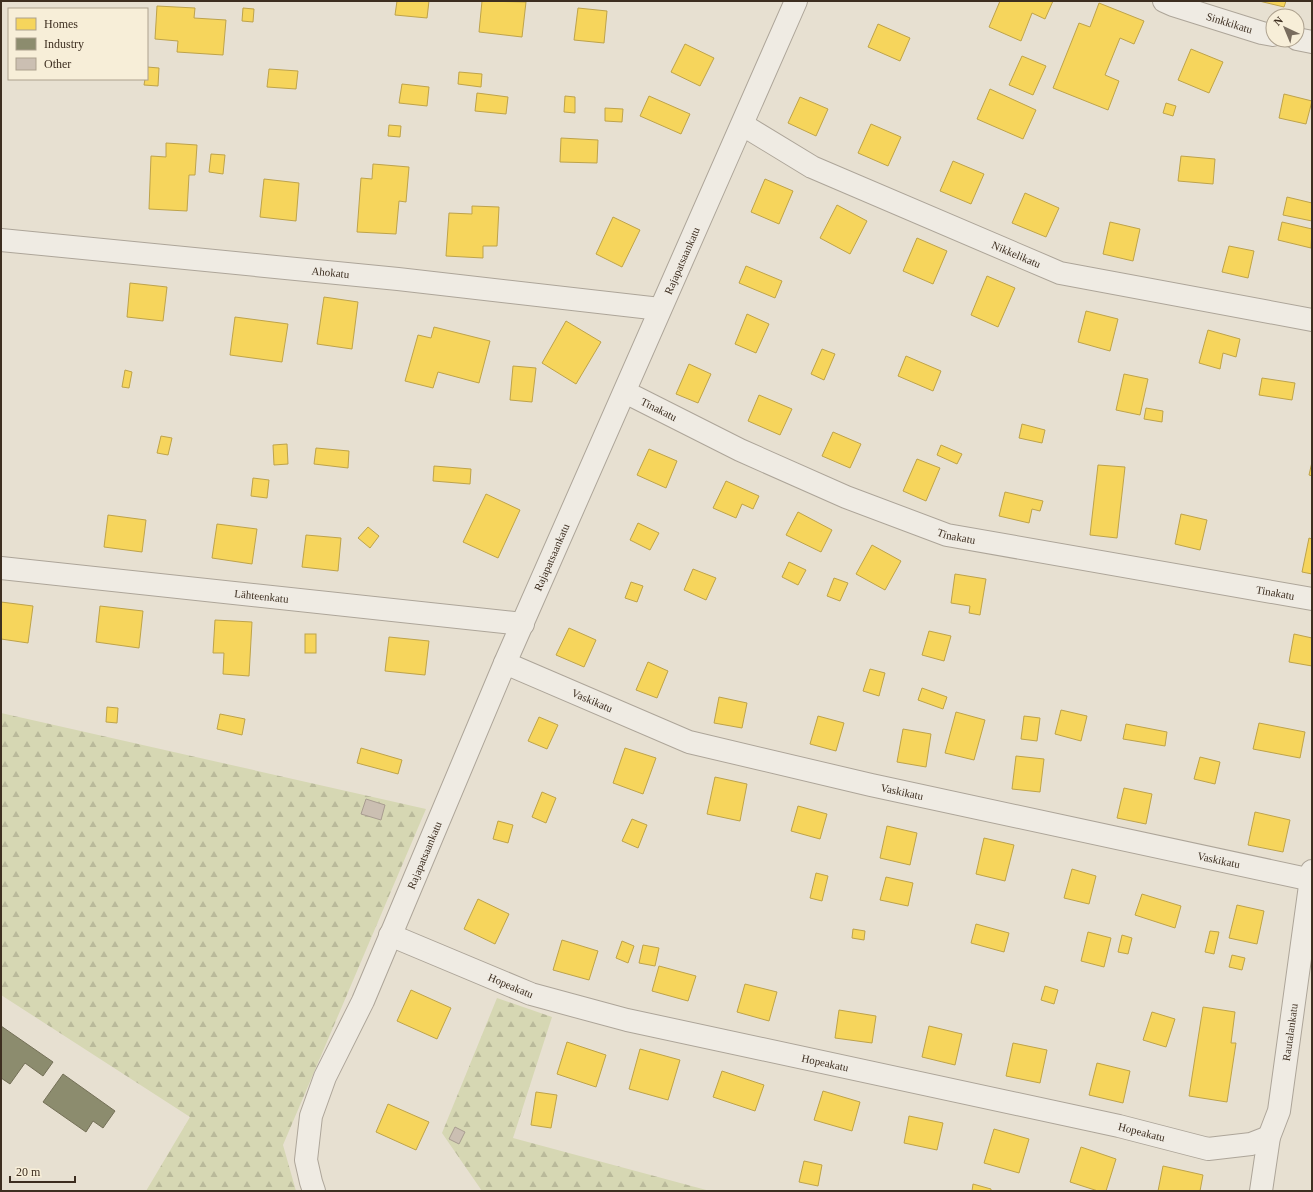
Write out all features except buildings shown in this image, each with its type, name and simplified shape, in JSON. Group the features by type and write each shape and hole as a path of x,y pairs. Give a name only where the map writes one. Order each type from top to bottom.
{"street":[{"name":"Rajapatsaankatu","path":"314,1191 306,1160 311,1116 325,1077 363,1001 505,663 796,1"},
{"name":"Sinkkikatu","path":"1164,1 1265,34"},
{"name":"Nikkelikatu","path":"743,124 812,167 1060,273 1312,320"},
{"name":"Ahokatu","path":"1,240 398,279 660,309"},
{"name":"Tinakatu","path":"625,392 740,450 832,491 947,535 1312,599"},
{"name":"Lähteenkatu","path":"1,568 523,624"},
{"name":"Vaskikatu","path":"505,663 689,742 871,785 1311,877"},
{"name":"Rautalankatu","path":"1261,1191 1269,1137 1279,1111 1311,877"},
{"name":"Hopeakatu","path":"390,935 531,994 627,1020 1118,1126 1208,1149 1251,1144 1269,1137"}],"green space":[{"path":"1,713 426,809 283,1145 296,1191 146,1191 190,1117 1,995"},
{"path":"497,998 552,1017 513,1138 710,1191 482,1191 442,1133"}]}
